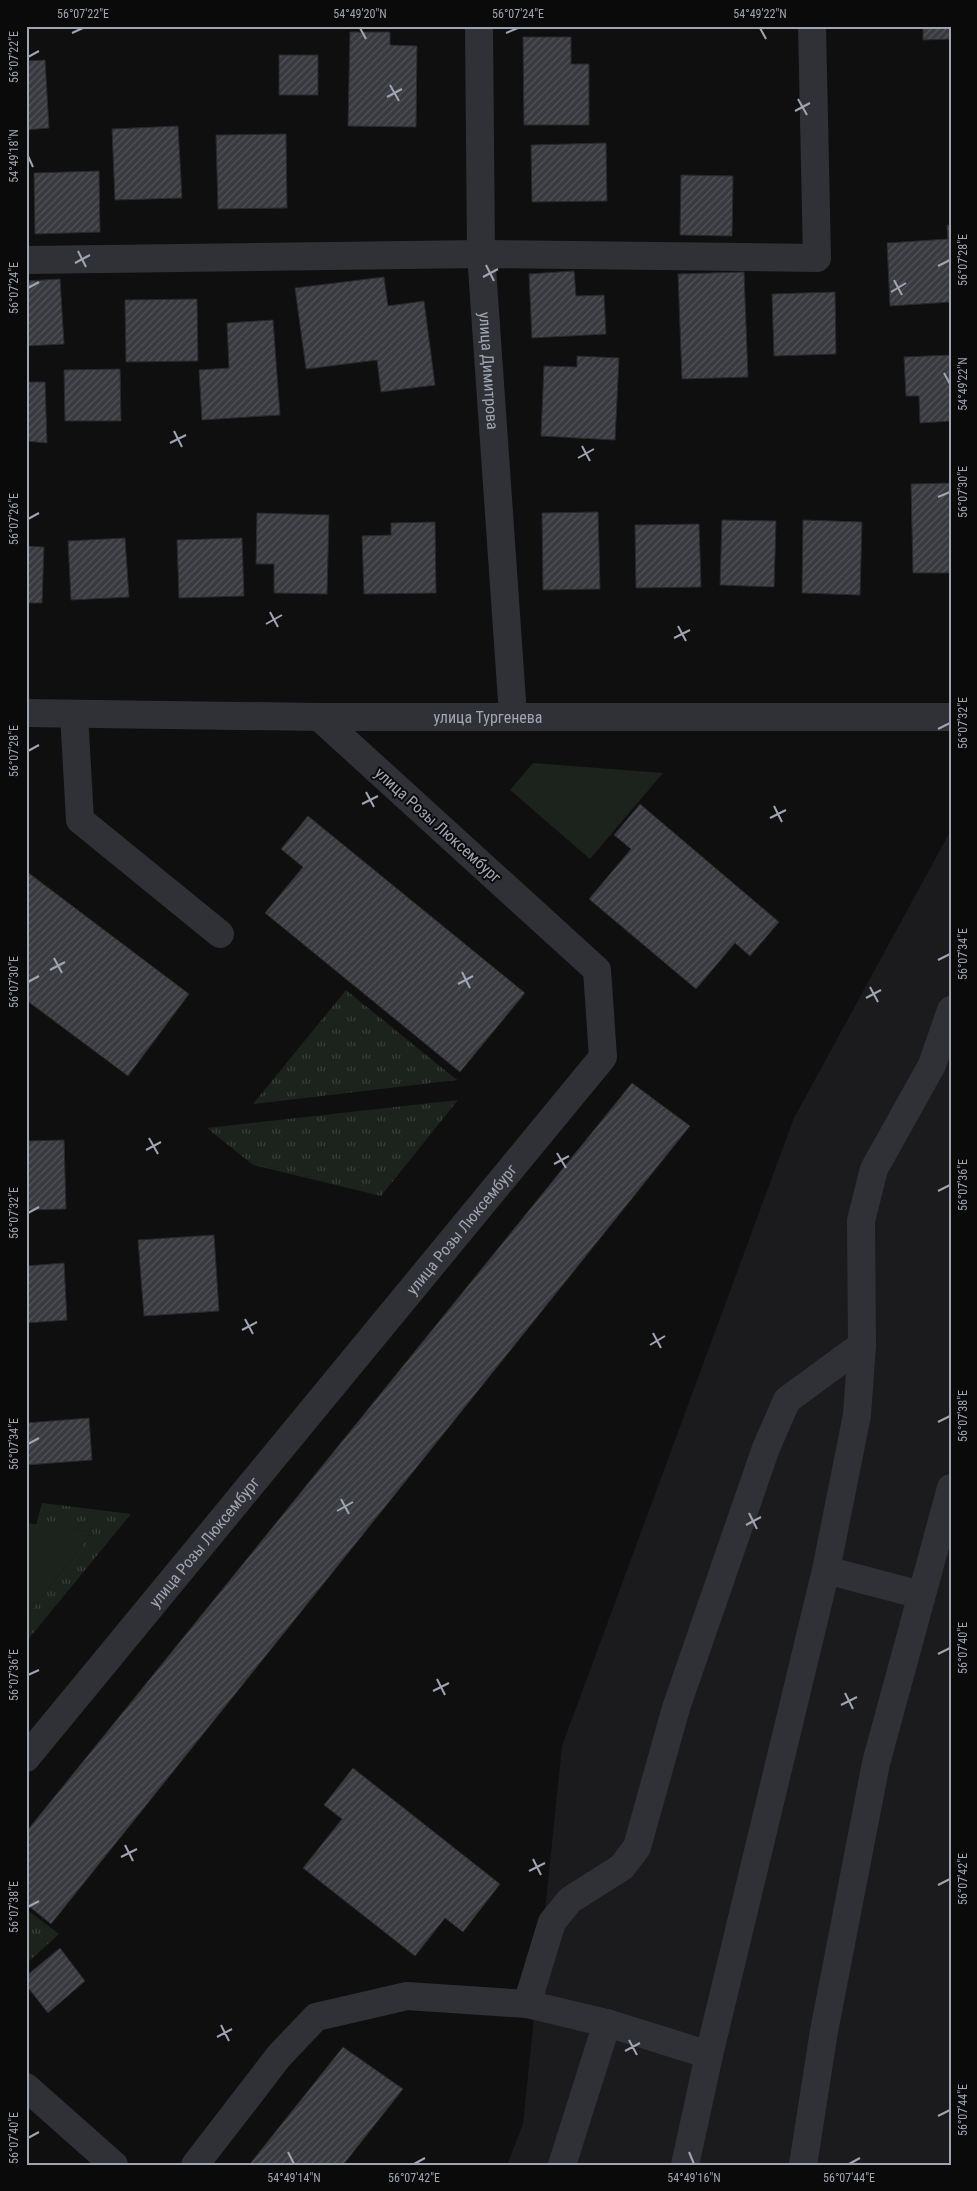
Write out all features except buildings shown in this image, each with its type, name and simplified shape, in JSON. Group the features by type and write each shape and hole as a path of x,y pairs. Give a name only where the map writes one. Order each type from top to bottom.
{"street":[{"name":"улица Димитрова","path":"479,26 481,254 513,716"},
{"path":"26,260 481,254 816,258 812,26"},
{"name":"улица Тургенева","path":"26,713 319,717 950,718"},
{"path":"74,714 80,820 220,934"},
{"name":"улица Розы Люксембург","path":"26,1758 603,1057 597,970 319,717"},
{"path":"685,2165 709,2055 826,1570 857,1415 862,1344 862,1221 874,1169 932,1064 951,1010"},
{"path":"527,2004 552,1922 570,1900 622,1867 637,1846 679,1699 766,1448 787,1400 862,1344"},
{"path":"803,2165 824,2031 876,1764 951,1488"},
{"path":"826,1570 921,1595"},
{"path":"195,2165 279,2056 316,2017 407,1996 527,2004 607,2023 709,2055"},
{"path":"562,2165 607,2023"},
{"path":"26,2087 114,2165"}],"shaded area":[{"path":"951,830 951,2165 507,2165 523,2124 562,1746 794,1118"}],"green space":[{"path":"533,763 663,773 590,859 510,790"},
{"path":"346,990 457,1080 253,1104"},
{"path":"458,1100 381,1196 253,1165 207,1128"},
{"path":"42,1503 131,1514 26,1642 26,1617 93,1532 36,1525"},
{"path":"26,1523 93,1532 26,1617"},
{"path":"26,1909 59,1934 26,1964"}]}
